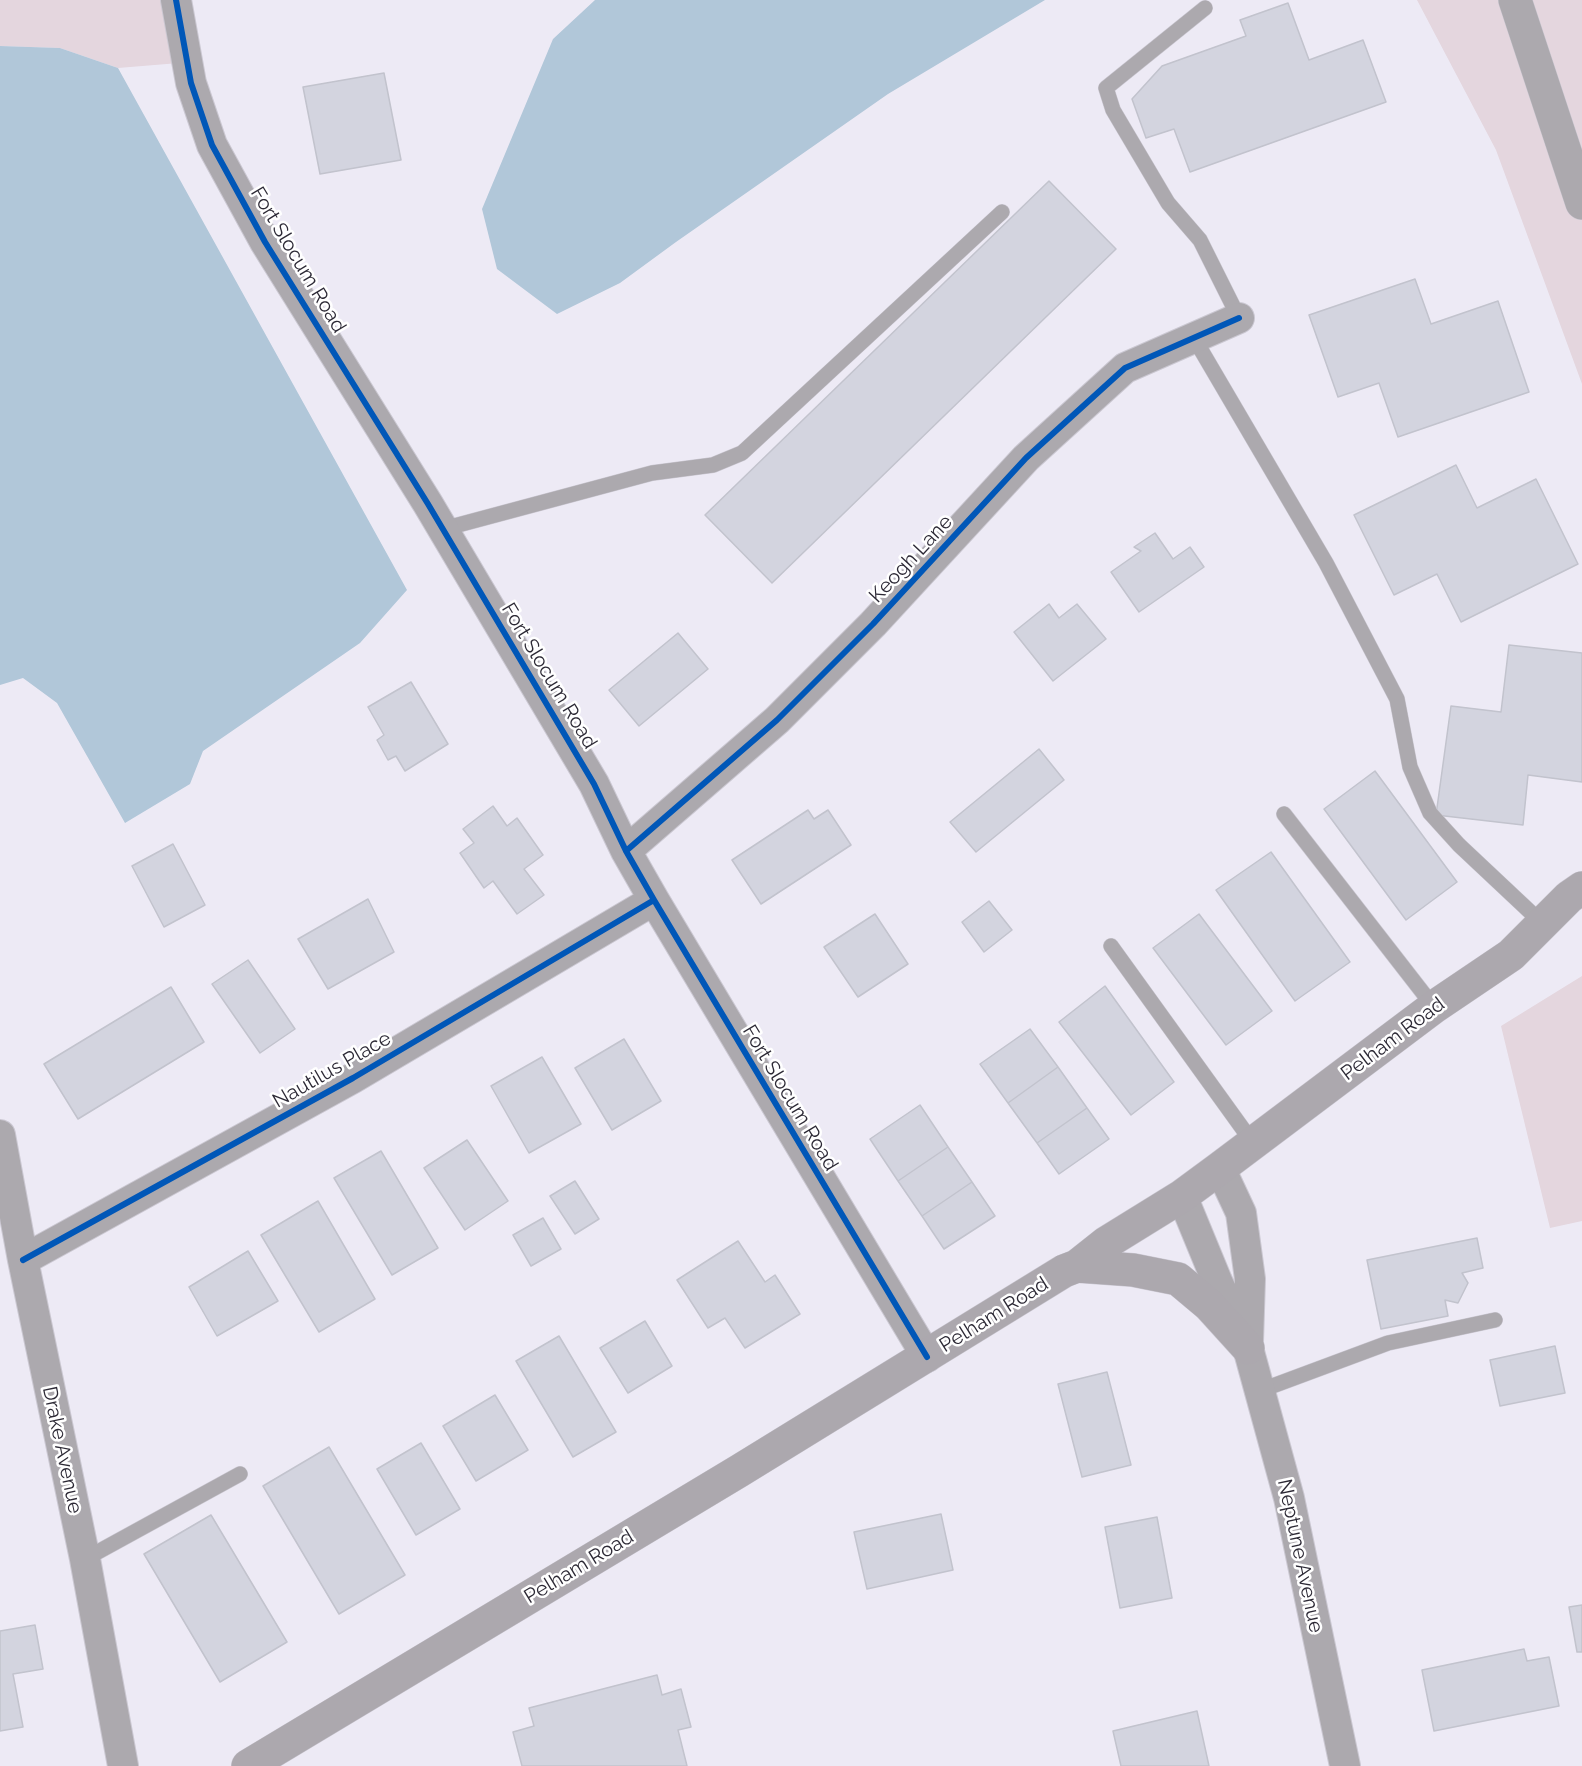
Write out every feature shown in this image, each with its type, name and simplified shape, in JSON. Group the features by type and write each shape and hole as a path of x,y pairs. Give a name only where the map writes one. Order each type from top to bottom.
{"main road":[{"name":"Pelham Road","path":"248,1766 927,1357 1064,1271 1077,1266 1106,1243 1182,1196 1434,1007 1511,955 1542,923 1582,888"},
{"path":"1077,1266 1133,1270 1178,1279 1209,1305 1248,1348"}],"street":[{"name":"Fort Slocum Road","path":"176,0 191,83 212,145 265,242 443,529 594,784 626,851 654,900 927,1357"},
{"path":"1515,0 1582,203"},
{"name":"Keogh Lane","path":"626,851 777,720 873,624 1026,458 1125,369 1239,318"},
{"name":"Nautilus Place","path":"23,1260 353,1078 654,900"},
{"name":"Drake Avenue","path":"0,1135 23,1260 85,1559 123,1766"},
{"name":"Neptune Avenue","path":"1220,1168 1240,1213 1250,1279 1248,1348"},
{"name":"Neptune Avenue","path":"1182,1196 1248,1348 1289,1498 1345,1766"}],"lane":[{"path":"1205,8 1106,88 1113,110 1168,203 1200,240 1239,318"},
{"path":"443,529 651,473 713,465 742,453 1002,212"},
{"path":"1194,338 1342,594 1397,699 1410,768 1430,813 1459,845 1542,923"},
{"path":"1284,814 1434,1007"},
{"path":"1111,946 1253,1143"},
{"path":"1259,1391 1388,1343 1495,1320"},
{"path":"85,1559 240,1474"}],"shaded area":[{"path":"0,0 170,0 179,63 118,68 60,48 0,46"},
{"path":"1417,0 1582,0 1582,384 1496,150"},
{"path":"1582,976 1582,1221 1550,1228 1501,1026"}],"water":[{"path":"595,0 1045,0 888,94 620,283 557,314 497,269 482,209 553,39"},
{"path":"0,46 60,48 118,68 407,590 360,643 203,751 190,784 125,823 57,703 23,678 0,685"}],"building":[{"path":"1288,3 1309,60 1363,40 1386,102 1190,172 1174,129 1146,138 1132,99 1162,66 1246,36 1240,20"},
{"path":"384,73 401,160 320,174 303,87"},
{"path":"1049,181 1116,249 772,583 705,515"},
{"path":"1415,279 1431,324 1498,301 1529,392 1398,437 1379,383 1338,397 1309,315"},
{"path":"1456,465 1477,508 1536,479 1578,564 1461,622 1437,574 1394,595 1354,515"},
{"path":"1155,533 1173,559 1190,547 1204,567 1139,612 1111,572 1141,551 1134,547"},
{"path":"1049,604 1059,618 1077,604 1106,639 1053,681 1014,632"},
{"path":"678,633 708,669 639,726 609,690"},
{"path":"1509,645 1582,653 1582,782 1528,775 1523,825 1436,815 1451,706 1501,712"},
{"path":"411,682 448,744 405,771 396,756 388,760 377,740 384,735 368,707"},
{"path":"1039,749 1064,780 976,852 950,822"},
{"path":"1375,771 1457,882 1406,920 1324,809"},
{"path":"493,806 507,826 517,818 543,855 524,869 544,895 517,914 493,881 484,888 460,853 474,843 463,829"},
{"path":"808,810 814,819 828,810 851,845 761,904 732,860"},
{"path":"173,844 205,905 164,927 132,866"},
{"path":"1271,852 1350,962 1295,1001 1216,890"},
{"path":"368,899 394,952 328,989 298,939"},
{"path":"989,901 1012,930 984,952 962,922"},
{"path":"875,914 908,964 858,997 824,947"},
{"path":"1199,914 1272,1011 1226,1045 1153,948"},
{"path":"248,960 295,1029 260,1053 212,984"},
{"path":"1105,986 1174,1082 1131,1115 1059,1022"},
{"path":"171,987 204,1042 78,1119 44,1064"},
{"path":"1030,1029 1058,1067 1008,1103 980,1064"},
{"path":"624,1039 661,1101 612,1130 575,1068"},
{"path":"542,1057 581,1124 529,1153 491,1086"},
{"path":"1058,1067 1087,1108 1037,1143 1008,1103"},
{"path":"920,1105 948,1147 898,1181 870,1139"},
{"path":"1087,1108 1109,1139 1059,1174 1037,1143"},
{"path":"467,1140 508,1201 465,1230 424,1168"},
{"path":"948,1147 972,1182 922,1216 898,1181"},
{"path":"381,1151 438,1248 392,1275 334,1178"},
{"path":"575,1181 599,1219 575,1234 550,1196"},
{"path":"972,1182 995,1216 944,1249 922,1216"},
{"path":"318,1201 375,1299 319,1332 261,1235"},
{"path":"543,1218 561,1249 531,1266 513,1235"},
{"path":"1477,1238 1483,1268 1462,1273 1468,1283 1458,1303 1445,1300 1448,1316 1381,1329 1367,1260"},
{"path":"738,1241 765,1282 775,1275 800,1314 745,1348 725,1318 708,1328 677,1280"},
{"path":"248,1251 278,1301 217,1336 189,1287"},
{"path":"645,1321 672,1366 628,1393 600,1348"},
{"path":"559,1336 616,1432 573,1457 516,1361"},
{"path":"1555,1346 1565,1393 1500,1406 1490,1360"},
{"path":"1107,1372 1131,1465 1082,1477 1058,1384"},
{"path":"495,1395 528,1450 476,1481 443,1426"},
{"path":"421,1443 460,1509 416,1535 377,1469"},
{"path":"329,1447 405,1575 339,1614 263,1486"},
{"path":"941,1514 953,1570 867,1589 854,1532"},
{"path":"211,1515 287,1642 220,1682 144,1554"},
{"path":"1157,1517 1172,1598 1120,1608 1105,1527"},
{"path":"1582,1605 1582,1652 1577,1652 1569,1607"},
{"path":"35,1625 43,1669 13,1674 23,1727 0,1731 0,1631"},
{"path":"1524,1649 1527,1661 1549,1657 1559,1706 1434,1731 1422,1670"},
{"path":"657,1675 662,1695 681,1689 691,1727 678,1730 687,1766 522,1766 513,1732 534,1726 529,1708"},
{"path":"1197,1711 1209,1766 1121,1766 1113,1731"}],"cycle path":[{"path":"176,0 191,83 212,145 265,242 428,504 594,784 626,851 654,900 927,1357"},
{"path":"626,851 777,720 873,624 1026,458 1125,368 1239,318"},
{"path":"23,1260 353,1078 654,900"}]}
